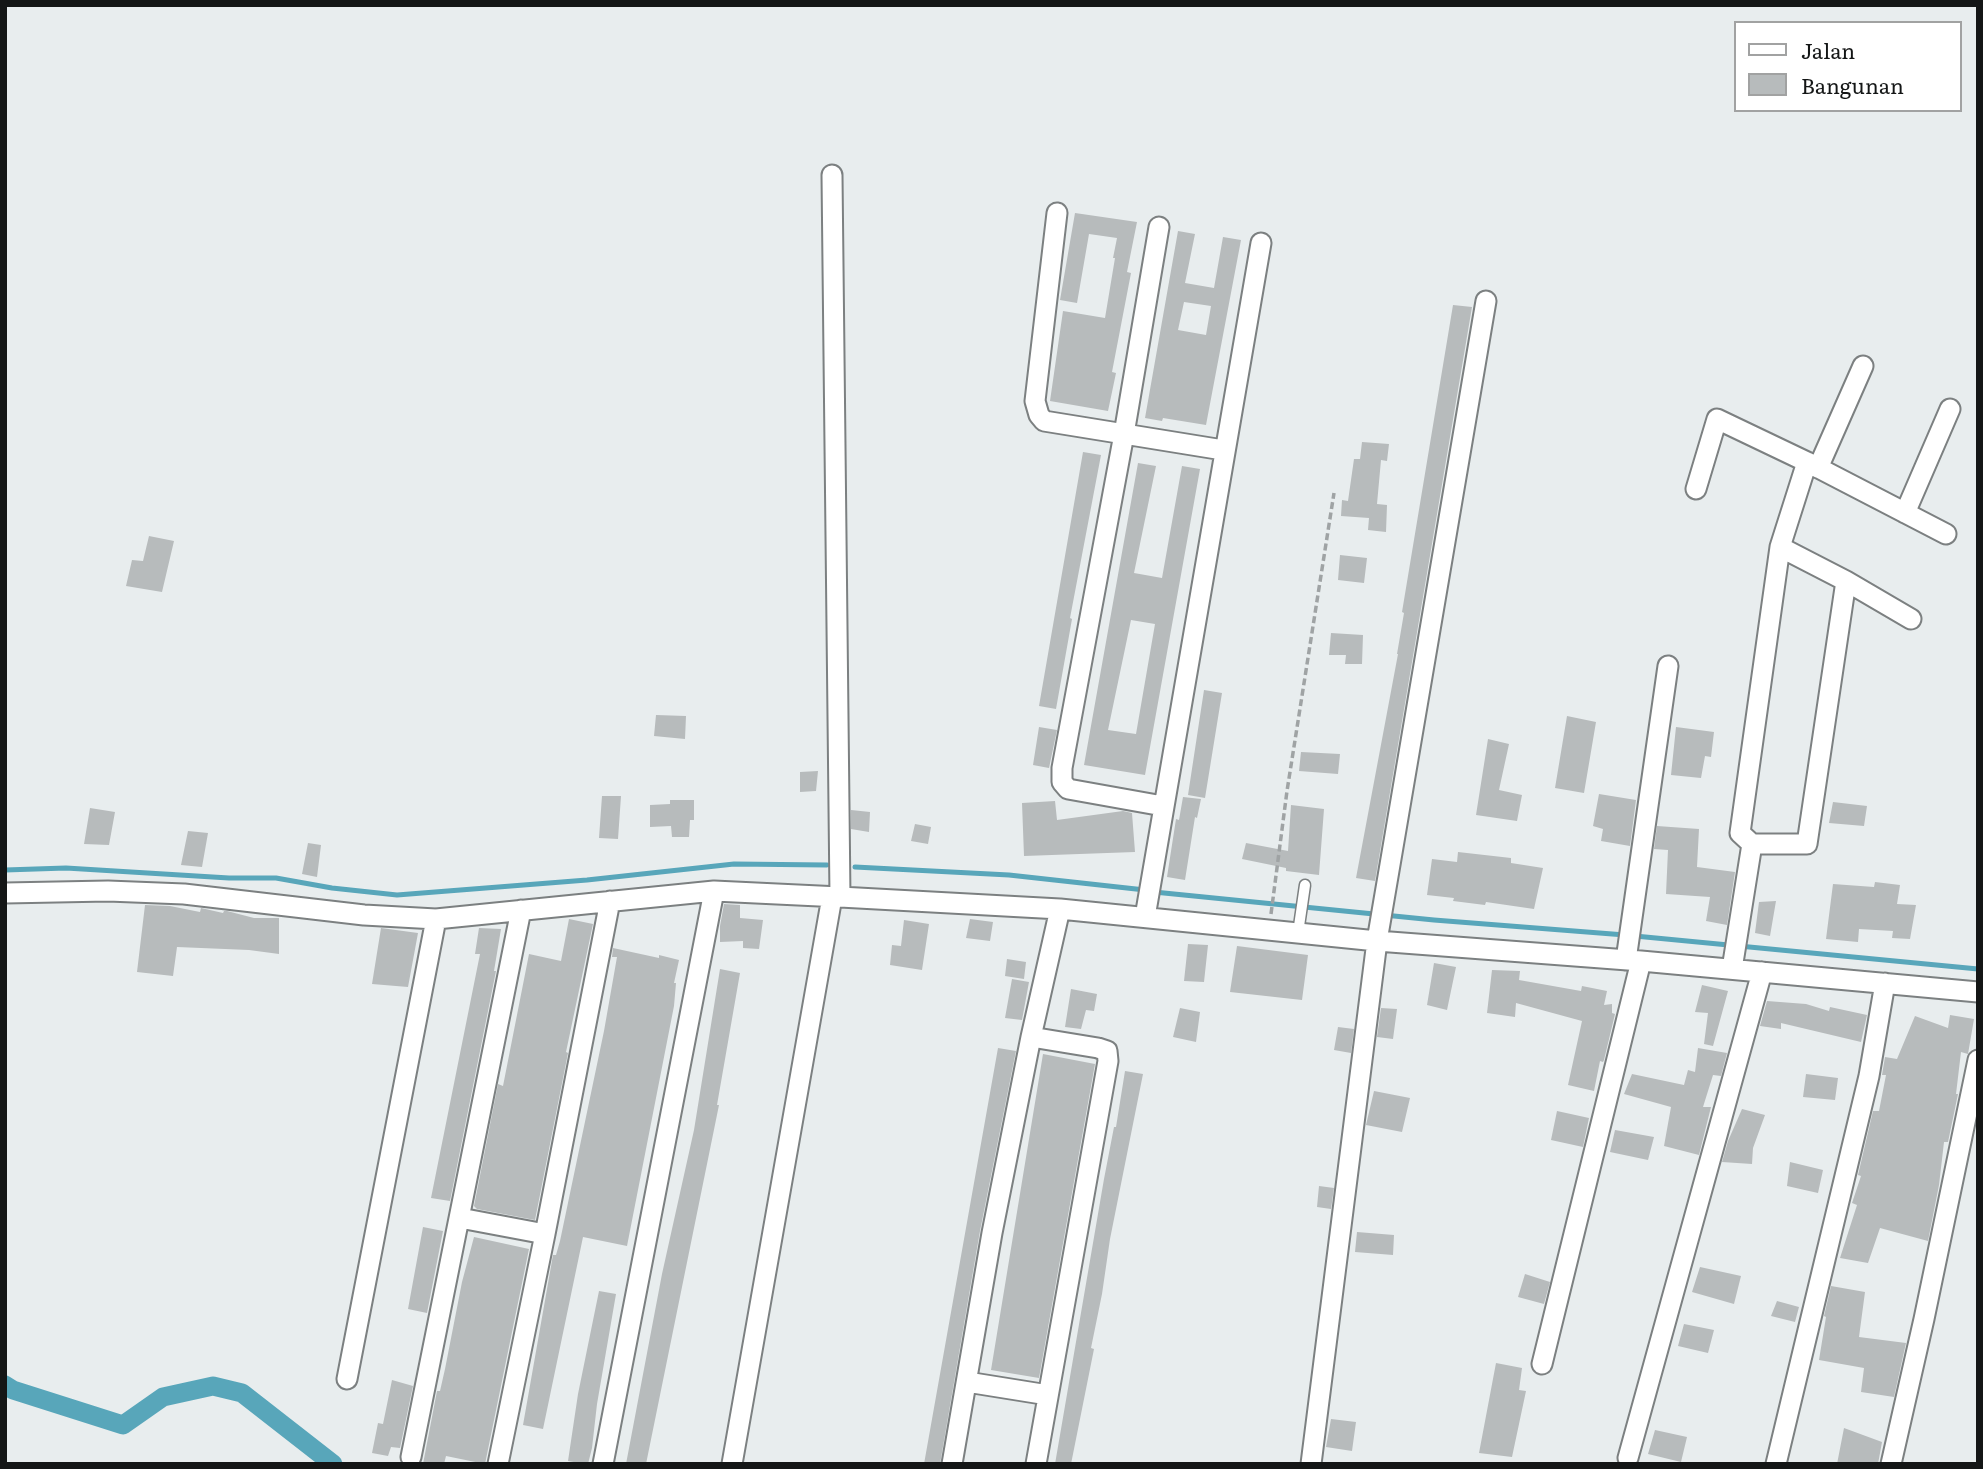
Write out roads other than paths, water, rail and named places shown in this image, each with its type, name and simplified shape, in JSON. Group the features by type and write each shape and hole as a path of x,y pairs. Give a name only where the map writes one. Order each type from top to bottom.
{"street":[{"path":"732,1464 836,897 832,175"},
{"path":"1057,213 1035,401 1039,415 1044,421 1223,450"},
{"path":"1159,227 1062,768 1062,782 1068,789 1163,806"},
{"path":"1145,911 1261,243"},
{"path":"1311,1464 1378,936 1486,301"},
{"path":"1846,581 1807,845 1752,844 1740,833 1780,547 1813,465 1863,366"},
{"path":"1905,513 1950,409"},
{"path":"1696,489 1717,419 1946,534"},
{"path":"1780,547 1846,581 1911,620"},
{"path":"1542,1364 1631,957 1630,922 1668,666"},
{"path":"1733,963 1752,844"},
{"path":"5,893 108,891 184,894 364,915 436,919 714,891 1145,911 1378,936 1733,963 1762,972 1978,992"},
{"path":"603,1464 714,891"},
{"path":"498,1464 610,901"},
{"path":"952,1464 992,1233 1060,909"},
{"path":"411,1457 522,910"},
{"path":"347,1378 436,919"},
{"path":"1629,1458 1762,972"},
{"path":"1776,1464 1869,1076 1885,983"},
{"path":"1031,1037 1107,1051 1108,1061 1036,1464"},
{"path":"1891,1464 1927,1307 1978,1060"},
{"path":"460,1218 545,1234"},
{"path":"967,1382 1048,1395"}],"lane":[{"path":"1299,926 1304,890"}],"waterway":[{"path":"5,870 66,868 229,878 276,878 332,888 397,895 587,880 734,864 827,865"},
{"path":"855,867 1009,875 1145,890"},
{"path":"1154,892 1434,920 1625,935"},
{"path":"1635,936 1978,969"},
{"path":"5,1385 13,1390 123,1425 163,1397 213,1386 242,1393 333,1464"}]}
